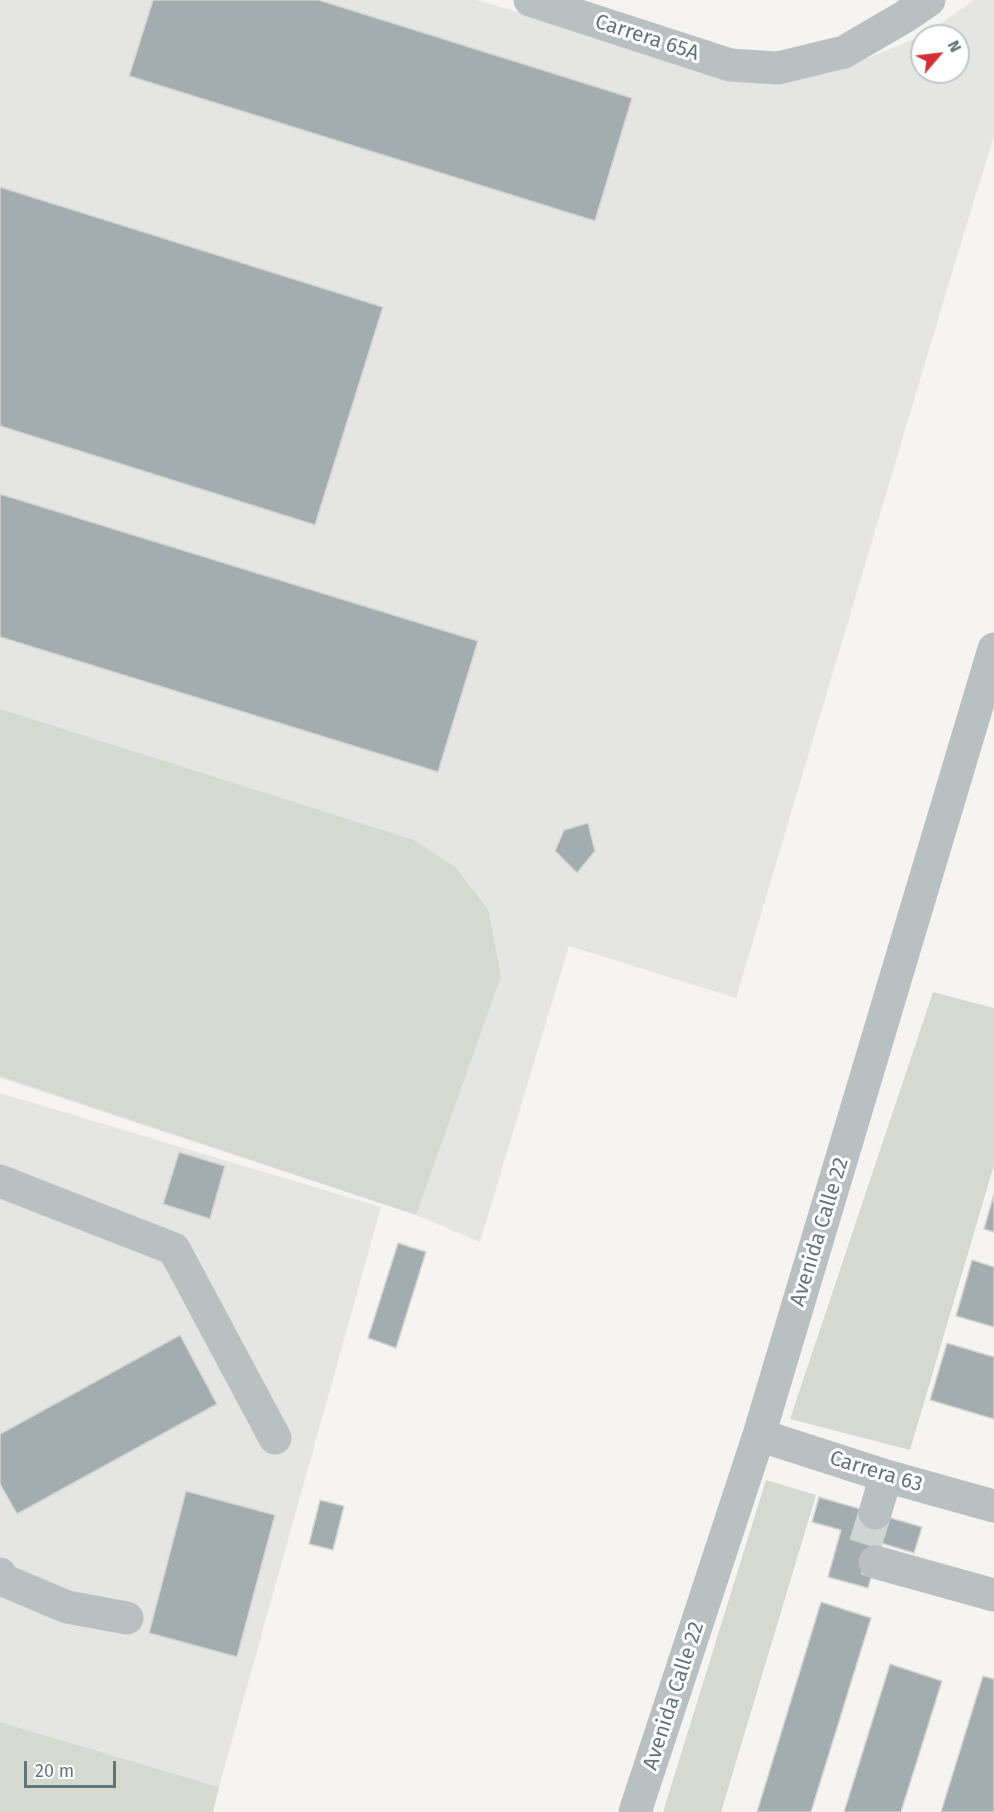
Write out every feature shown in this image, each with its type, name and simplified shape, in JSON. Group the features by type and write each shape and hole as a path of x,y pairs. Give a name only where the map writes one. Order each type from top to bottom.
{"street":[{"name":"Carrera 65A","path":"530,0 730,65 777,68 844,51 904,17 928,0"},
{"name":"Avenida Calle 22","path":"635,1812 759,1435 994,649"},
{"path":"0,1181 174,1249 275,1438"},
{"name":"Carrera 63","path":"759,1435 886,1476 994,1506"},
{"path":"875,1513 886,1476"},
{"path":"875,1562 994,1595"},
{"path":"0,1574 3,1580 67,1607 127,1618"}],"shaded area":[{"path":"0,0 477,0 734,77 855,63 910,41 910,84 970,84 970,24 940,24 974,0 994,0 994,136 736,998 569,946 480,1242 416,1215 0,1078"},
{"path":"0,709 414,840 455,867 488,909 501,976 416,1215 0,1076"},
{"path":"933,992 994,1008 994,1165 910,1450 790,1419"},
{"path":"0,1093 381,1207 219,1787 0,1722"},
{"path":"766,1480 816,1495 721,1812 663,1812"},
{"path":"0,1722 219,1787 213,1812 0,1812"}],"building":[{"path":"153,0 319,0 632,98 595,221 129,76"},
{"path":"0,187 383,307 315,525 0,426"},
{"path":"0,494 478,641 438,772 0,637"},
{"path":"588,823 595,851 577,873 555,851 564,830"},
{"path":"179,1152 225,1166 210,1219 163,1204"},
{"path":"994,1194 994,1232 984,1229"},
{"path":"398,1243 426,1252 396,1348 368,1338"},
{"path":"972,1260 994,1267 994,1327 956,1316"},
{"path":"180,1335 217,1404 17,1514 0,1484 0,1434"},
{"path":"947,1343 994,1357 994,1419 930,1400"},
{"path":"186,1491 275,1515 237,1657 149,1633"},
{"path":"819,1497 922,1527 914,1553 881,1543 868,1588 828,1577 841,1530 812,1522"},
{"path":"320,1500 344,1506 333,1550 309,1544"},
{"path":"821,1602 871,1618 811,1812 757,1812"},
{"path":"890,1664 942,1681 901,1812 844,1812"},
{"path":"983,1676 994,1679 994,1812 941,1812"}],"tunnel":[{"path":"875,1513 863,1551 865,1558 875,1562"}]}
